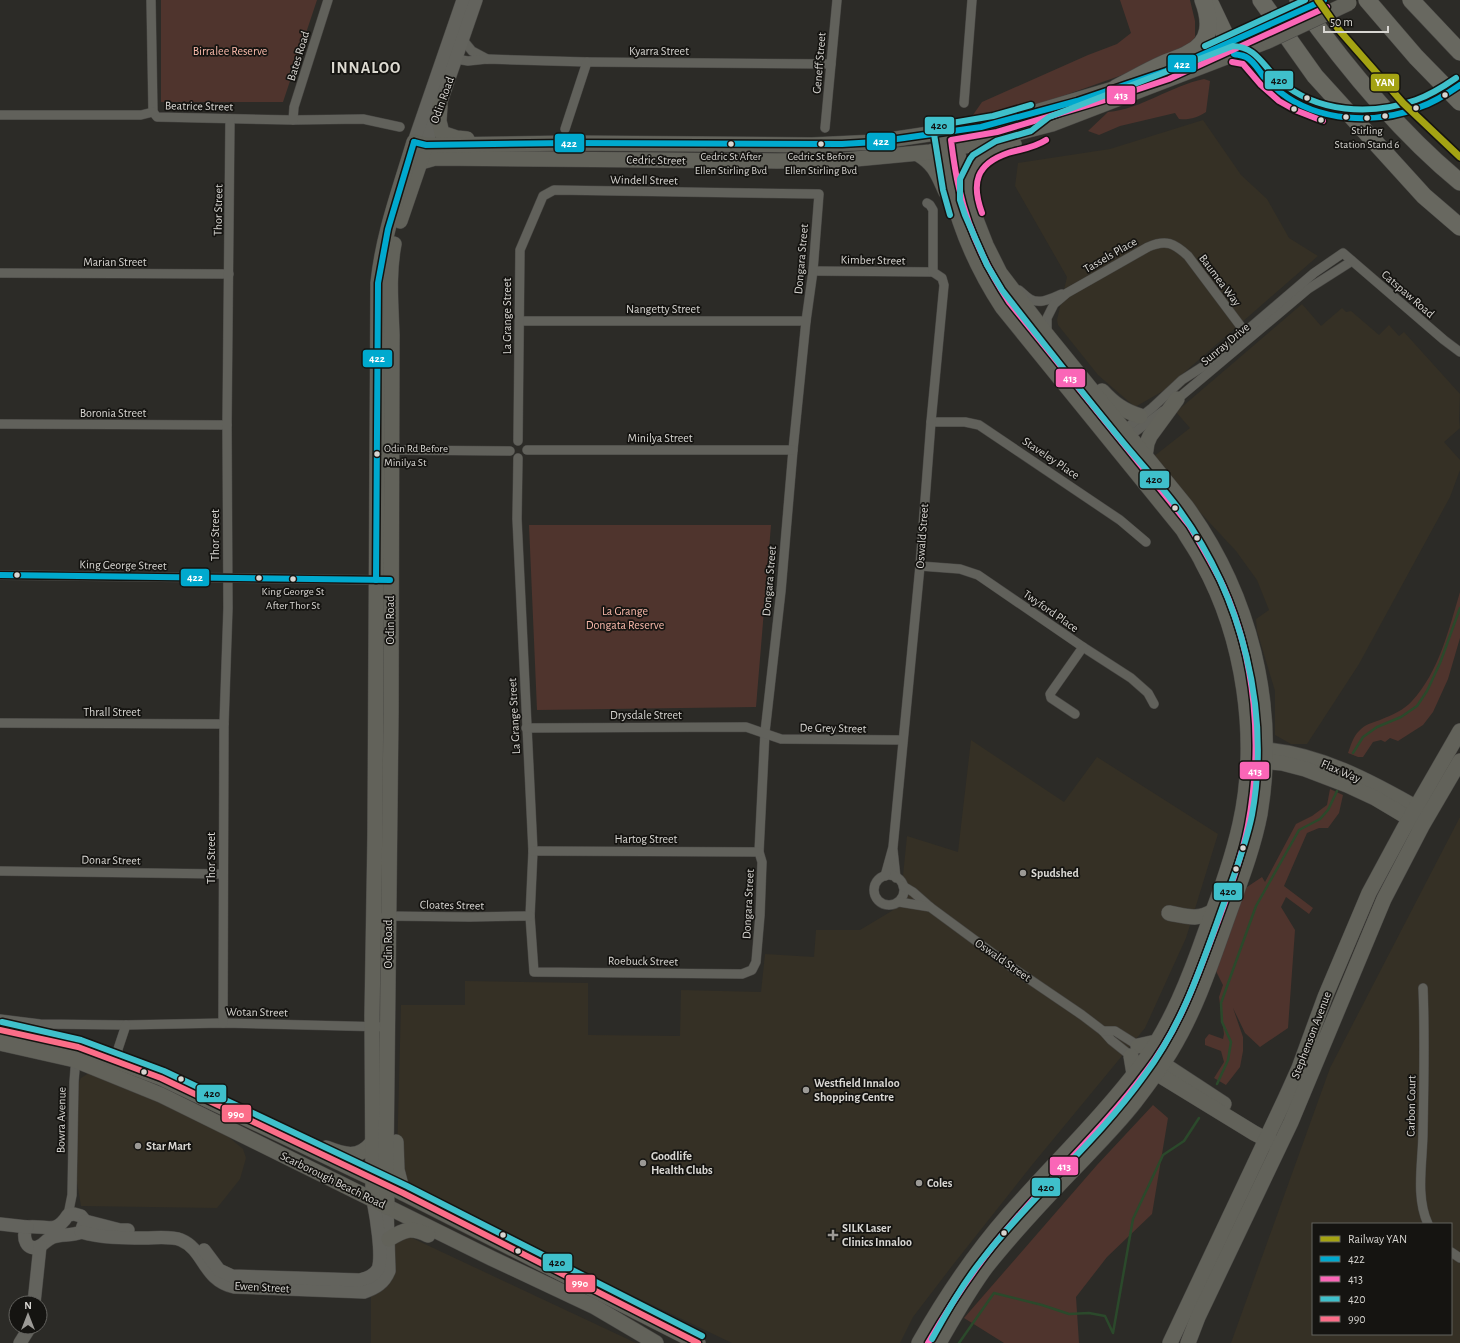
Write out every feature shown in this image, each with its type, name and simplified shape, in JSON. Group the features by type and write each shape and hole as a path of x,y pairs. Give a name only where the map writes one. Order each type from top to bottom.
{"highway":[{"path":"1116,88 1162,64 1190,53 1199,47 1206,36 1210,22 1203,0"},
{"path":"1208,0 1236,47"},
{"path":"1261,0 1315,76 1424,196 1460,227"},
{"path":"1298,0 1348,66 1389,113 1419,144 1460,182"},
{"path":"1367,0 1416,57 1460,102"},
{"path":"1411,0 1460,52"}],"main road":[{"name":"Odin Road","path":"457,38 463,0"},
{"name":"Odin Road","path":"380,1182 372,1143 372,1027 381,915 391,713 383,580 384,450 380,271 388,228 415,160 457,38 476,0"},
{"name":"Cedric Street","path":"1262,38 1324,0"},
{"name":"Cedric Street","path":"420,144 835,144 876,142 947,132 995,124 1116,88 1262,38 1356,0"},
{"name":"Cedric Street","path":"415,160 435,158 777,161 845,160 918,154 950,149 1052,124 1236,47"},
{"name":"Odin Road","path":"420,144 440,106 450,58"},
{"path":"440,106 438,121 442,133 457,138 507,144"},
{"path":"968,199 968,181 977,162 999,148 1035,138 1052,124"},
{"path":"947,132 950,149 951,189 963,230"},
{"path":"939,1343 975,1282 988,1264 1111,1130 1172,1050 1209,972 1252,846 1264,786 1265,755 1263,708 1257,665 1245,619 1223,565 1200,526 1174,490 1126,434 1009,286 994,262 986,245 950,149"},
{"path":"918,154 927,159 935,167 986,282 1002,307 1182,530 1202,562 1223,609 1237,654 1244,689 1247,728 1245,787 1240,822 1213,911 1182,993 1142,1056 1092,1123 1009,1214 964,1270 918,1343"},
{"path":"1085,383 1102,391 1114,404 1140,416"},
{"path":"1145,456 1147,443 1150,436 1177,399"},
{"name":"Stephenson Avenue","path":"1170,1343 1275,1138 1308,1085 1353,970 1419,817 1460,731"},
{"name":"Flax Way","path":"1247,754 1265,755 1282,763 1305,769 1347,785 1419,817"},
{"name":"Stephenson Avenue","path":"1419,817 1460,761"},
{"path":"1169,913 1197,918 1206,916 1213,911"},
{"name":"Odin Road","path":"380,1203 380,1182 388,1086 388,1027 381,915"},
{"name":"Scarborough Beach Road","path":"0,1030 76,1054 100,1070 187,1107 491,1258 595,1307 656,1343"},
{"name":"Scarborough Beach Road","path":"0,1043 121,1062 161,1078 403,1193 689,1342"},
{"name":"Oswald Street","path":"1159,1069 1215,1098 1275,1138"},
{"path":"388,1086 395,1103 397,1170 403,1193"},
{"path":"243,1116 343,1154 352,1155 362,1152 372,1143"},
{"name":"Stephenson Avenue","path":"1188,1343 1275,1138"},
{"name":"Ewen Street","path":"341,1285 364,1292 374,1288 385,1280 389,1271 389,1239 380,1203"},
{"name":"Ewen Street","path":"68,1214 74,1214 89,1234 120,1238 179,1239 189,1244 213,1277 226,1285 234,1287 266,1287 341,1285 360,1280 373,1274 378,1269 378,1229 380,1203"},
{"path":"0,1224 53,1228 62,1224 68,1214"},
{"name":"Ewen Street","path":"31,1244 52,1237 74,1235 82,1223"},
{"path":"27,1227 24,1235 31,1244 32,1276 35,1284 34,1295"},
{"path":"389,1239 400,1232 410,1229 420,1232 464,1253 491,1258"},
{"path":"0,1231 11,1232 31,1244"},
{"path":"944,1343 948,1327"}],"street":[{"path":"151,0 153,112"},
{"name":"Bates Road","path":"293,120 294,107 328,0"},
{"name":"Geneff Street","path":"825,128 836,0"},
{"path":"964,103 972,0"},
{"path":"457,38 472,52 487,60"},
{"name":"Kyarra Street","path":"450,58 468,61 831,64"},
{"path":"565,129 587,62"},
{"name":"Beatrice Street","path":"0,115 141,115 153,112 157,117 293,120 363,119 400,127"},
{"name":"Thor Street","path":"223,1023 222,874 224,724 228,608 227,425 230,119"},
{"name":"Windell Street","path":"543,196 554,190 819,194"},
{"name":"Dongara Street","path":"752,970 756,962 760,915 762,862 758,852 765,732 781,591 793,450 806,321 813,271 819,194"},
{"name":"La Grange Street","path":"518,440 520,250 543,196"},
{"path":"927,202 933,210 933,272"},
{"name":"Tassels Place","path":"1047,335 1047,318 1054,304 1067,293 1148,247 1156,243 1166,242"},
{"name":"Baumea Way","path":"1166,242 1177,246 1188,256 1247,335"},
{"name":"Sunray Drive","path":"1113,444 1177,399 1314,273 1343,253"},
{"name":"Catspaw Road","path":"1343,253 1460,352"},
{"name":"Sunray Drive","path":"1126,434 1140,416 1152,408 1182,380 1210,362 1308,289 1352,261"},
{"name":"Kimber Street","path":"813,271 933,272"},
{"name":"Oswald Street","path":"885,876 893,847 902,740 920,566 931,422 944,285 942,278 933,272"},
{"name":"Marian Street","path":"0,273 229,274"},
{"name":"Tassels Place","path":"1009,286 1020,291 1030,300 1038,302 1067,293"},
{"name":"Nangetty Street","path":"520,321 806,321"},
{"name":"Staveley Place","path":"931,422 965,422 979,425 1120,520 1146,542"},
{"name":"Boronia Street","path":"0,424 227,425"},
{"path":"518,440 525,443 527,450 524,456 518,458 512,456 510,451 511,444 518,440"},
{"path":"384,450 510,451"},
{"name":"Minilya Street","path":"527,450 793,450"},
{"name":"La Grange Street","path":"518,458 517,519 533,851 530,916 534,972"},
{"name":"Twyford Place","path":"920,566 960,569 978,575 1083,648 1131,678 1148,693 1154,704"},
{"name":"King George Street","path":"0,575 383,580"},
{"path":"1075,714 1052,698 1050,694 1083,648"},
{"name":"Thrall Street","path":"0,723 224,724"},
{"name":"Drysdale Street","path":"526,728 746,727 765,732"},
{"name":"De Grey Street","path":"765,732 781,739 902,740"},
{"path":"893,847 896,878"},
{"name":"Hartog Street","path":"533,851 758,852"},
{"name":"Donar Street","path":"0,871 222,874"},
{"path":"903,886 903,893 899,902 890,905 877,899 875,895 874,890 877,881 885,876 893,876 930,908"},
{"name":"Oswald Street","path":"899,902 930,908 1103,1031 1115,1031 1142,1056 1159,1069"},
{"name":"Cloates Street","path":"381,915 470,918 530,916"},
{"name":"Roebuck Street","path":"534,972 742,974 752,970"},
{"name":"Carbon Court","path":"1423,988 1423,1133 1421,1197 1428,1223"},
{"name":"Wotan Street","path":"0,1019 40,1024 126,1025 223,1023 388,1027"},
{"path":"121,1062 118,1049 126,1025"},
{"name":"Bowra Avenue","path":"68,1214 72,1195 76,1054"},
{"name":"Bowra Avenue","path":"72,1195 82,1223"}],"shaded area":[{"path":"1203,120 1241,175 1267,199 1289,238 1318,256 1163,391 1135,407 1098,375 1058,325 1057,320 1067,277 1015,186 1018,163 1110,149"},
{"path":"1302,304 1321,326 1342,308 1346,312 1351,311 1379,335 1389,325 1399,336 1404,332 1460,394 1460,428 1444,442 1460,460 1460,470 1450,497 1359,664 1307,744 1291,744 1275,735 1275,691 1257,631 1256,619 1269,610 1257,580 1236,551 1197,509 1153,457 1190,428 1176,412"},
{"path":"971,740 1064,802 1097,757 1218,834 1186,938 1145,1028 1032,1165 952,1266 913,1317 900,1343 732,1343 404,1186 397,1159 401,1005 465,1005 465,981 588,983 588,1035 680,1036 681,990 761,992 765,954 814,957 816,930 860,930 900,906 907,836 958,852"},
{"path":"1460,817 1460,1343 1231,1343 1330,1068"},
{"path":"89,1073 155,1099 225,1134 243,1149 246,1158 240,1179 217,1208 81,1206 77,1182 78,1084 81,1078"},
{"path":"402,1236 412,1238 636,1343 371,1343 371,1275 394,1276 394,1242"}],"green space":[{"name":"Birralee Reserve","path":"161,0 317,0 283,102 161,102"},
{"path":"1120,0 1190,0 1195,21 1195,37 1188,47 1145,67 1006,116 966,125 982,102 1088,55 1117,44 1131,33"},
{"path":"1204,79 1210,81 1206,112 1199,116 1190,119 1179,119 1175,113 1120,126 1099,135 1088,131 1108,112 1133,107 1179,87"},
{"name":"La Grange Dongata Reserve","path":"529,525 771,525 756,707 537,710"},
{"path":"1460,592 1460,638 1448,679 1433,712 1423,725 1398,741 1390,738 1385,742 1381,740 1373,742 1363,757 1358,757 1348,753 1354,738 1361,729 1402,710 1421,690 1442,650"},
{"path":"1330,789 1343,795 1339,813 1328,828 1319,828 1307,833 1284,886 1313,908 1309,914 1286,897 1281,907 1295,930 1288,1028 1260,1047 1245,1033 1233,1008 1243,1037 1243,1051 1240,1067 1226,1085 1214,1078 1224,1062 1221,1051 1205,1045 1205,1039 1209,1034 1223,1039 1224,1034 1219,997 1223,985 1216,971 1244,889 1262,877 1265,882 1296,824 1312,816 1327,805"},
{"path":"1153,1105 1168,1118 1152,1214 1107,1257 1076,1297 1079,1343 1004,1343 964,1318 1097,1165"}],"waterway":[{"path":"1353,753 1363,737 1377,727 1401,717 1417,706 1427,691 1440,663 1460,608"},
{"path":"1217,1084 1228,1060 1231,1042 1222,1022 1221,1003 1256,906 1299,830 1320,819 1328,810 1337,791"},
{"path":"959,1343 994,1293 1042,1305 1069,1314 1089,1313 1105,1316 1113,1333 1133,1219 1163,1155 1184,1141 1199,1118"}],"rail line":[{"name":"YAN","path":"1318,0 1339,30 1403,103 1460,157"}],"transit line":[{"name":"420","path":"1205,46 1305,0"},
{"name":"422","path":"414,142 426,145 569,143 842,144 876,142 981,127 1077,101 1166,71 1324,0"},
{"name":"413","path":"928,1343 957,1295 990,1250 1132,1090 1158,1054 1178,1021 1224,906 1238,865 1248,825 1253,795 1255,765 1254,704 1249,673 1243,643 1223,586 1189,525 1009,302 1001,289 985,261 967,218 954,164 951,140 997,132 1118,96 1169,79 1327,7"},
{"name":"420","path":"932,1339 961,1289 981,1261 1000,1237 1085,1147 1125,1101 1158,1056 1170,1036 1199,971 1240,860 1252,815 1257,776 1257,736 1254,696 1246,656 1235,618 1220,580 1202,544 1180,511 1102,417 1002,290 987,265 965,215 960,200 960,179 973,155 996,141 1031,131 1049,117 1233,46 1241,47 1254,54 1274,76 1295,92 1311,100 1327,105 1345,108 1363,109 1399,105 1426,96 1456,78"},
{"name":"422","path":"1234,54 1249,59 1268,81 1280,92 1295,102 1312,110 1348,118 1366,118 1403,113 1431,103 1460,85"},
{"name":"413","path":"1232,62 1243,64 1261,85 1279,101 1295,110 1323,121"},
{"name":"420","path":"950,215 943,190 934,134 935,128 940,125 993,116 1031,105"},
{"name":"413","path":"982,213 977,193 977,184 983,169 997,158 1008,153 1032,147 1046,140"},
{"name":"422","path":"376,580 378,283 388,229 414,142"},
{"name":"422","path":"0,575 390,580"},
{"name":"420","path":"2,1022 81,1040 164,1071 407,1186 702,1336"},
{"name":"990","path":"0,1030 78,1047 161,1078 403,1193 698,1343"}],"place":[{"name":"Stirling Station Stand 6","path":"1367,118"},
{"name":"Cedric St After Ellen Stirling Bvd","path":"731,144"},
{"name":"Cedric St Before Ellen Stirling Bvd","path":"821,144"},
{"name":"Odin Rd Before Minilya St","path":"377,454"},
{"name":"King George St After Thor St","path":"293,579"},
{"name":"Spudshed","path":"1023,873"},
{"name":"Westfield Innaloo Shopping Centre","path":"806,1090"},
{"name":"Star Mart","path":"138,1146"},
{"name":"Goodlife Health Clubs","path":"643,1163"},
{"name":"Coles","path":"919,1183"},
{"name":"SILK Laser Clinics Innaloo","path":"833,1235"}],"district":[{"name":"INNALOO","path":"366,67"}]}
